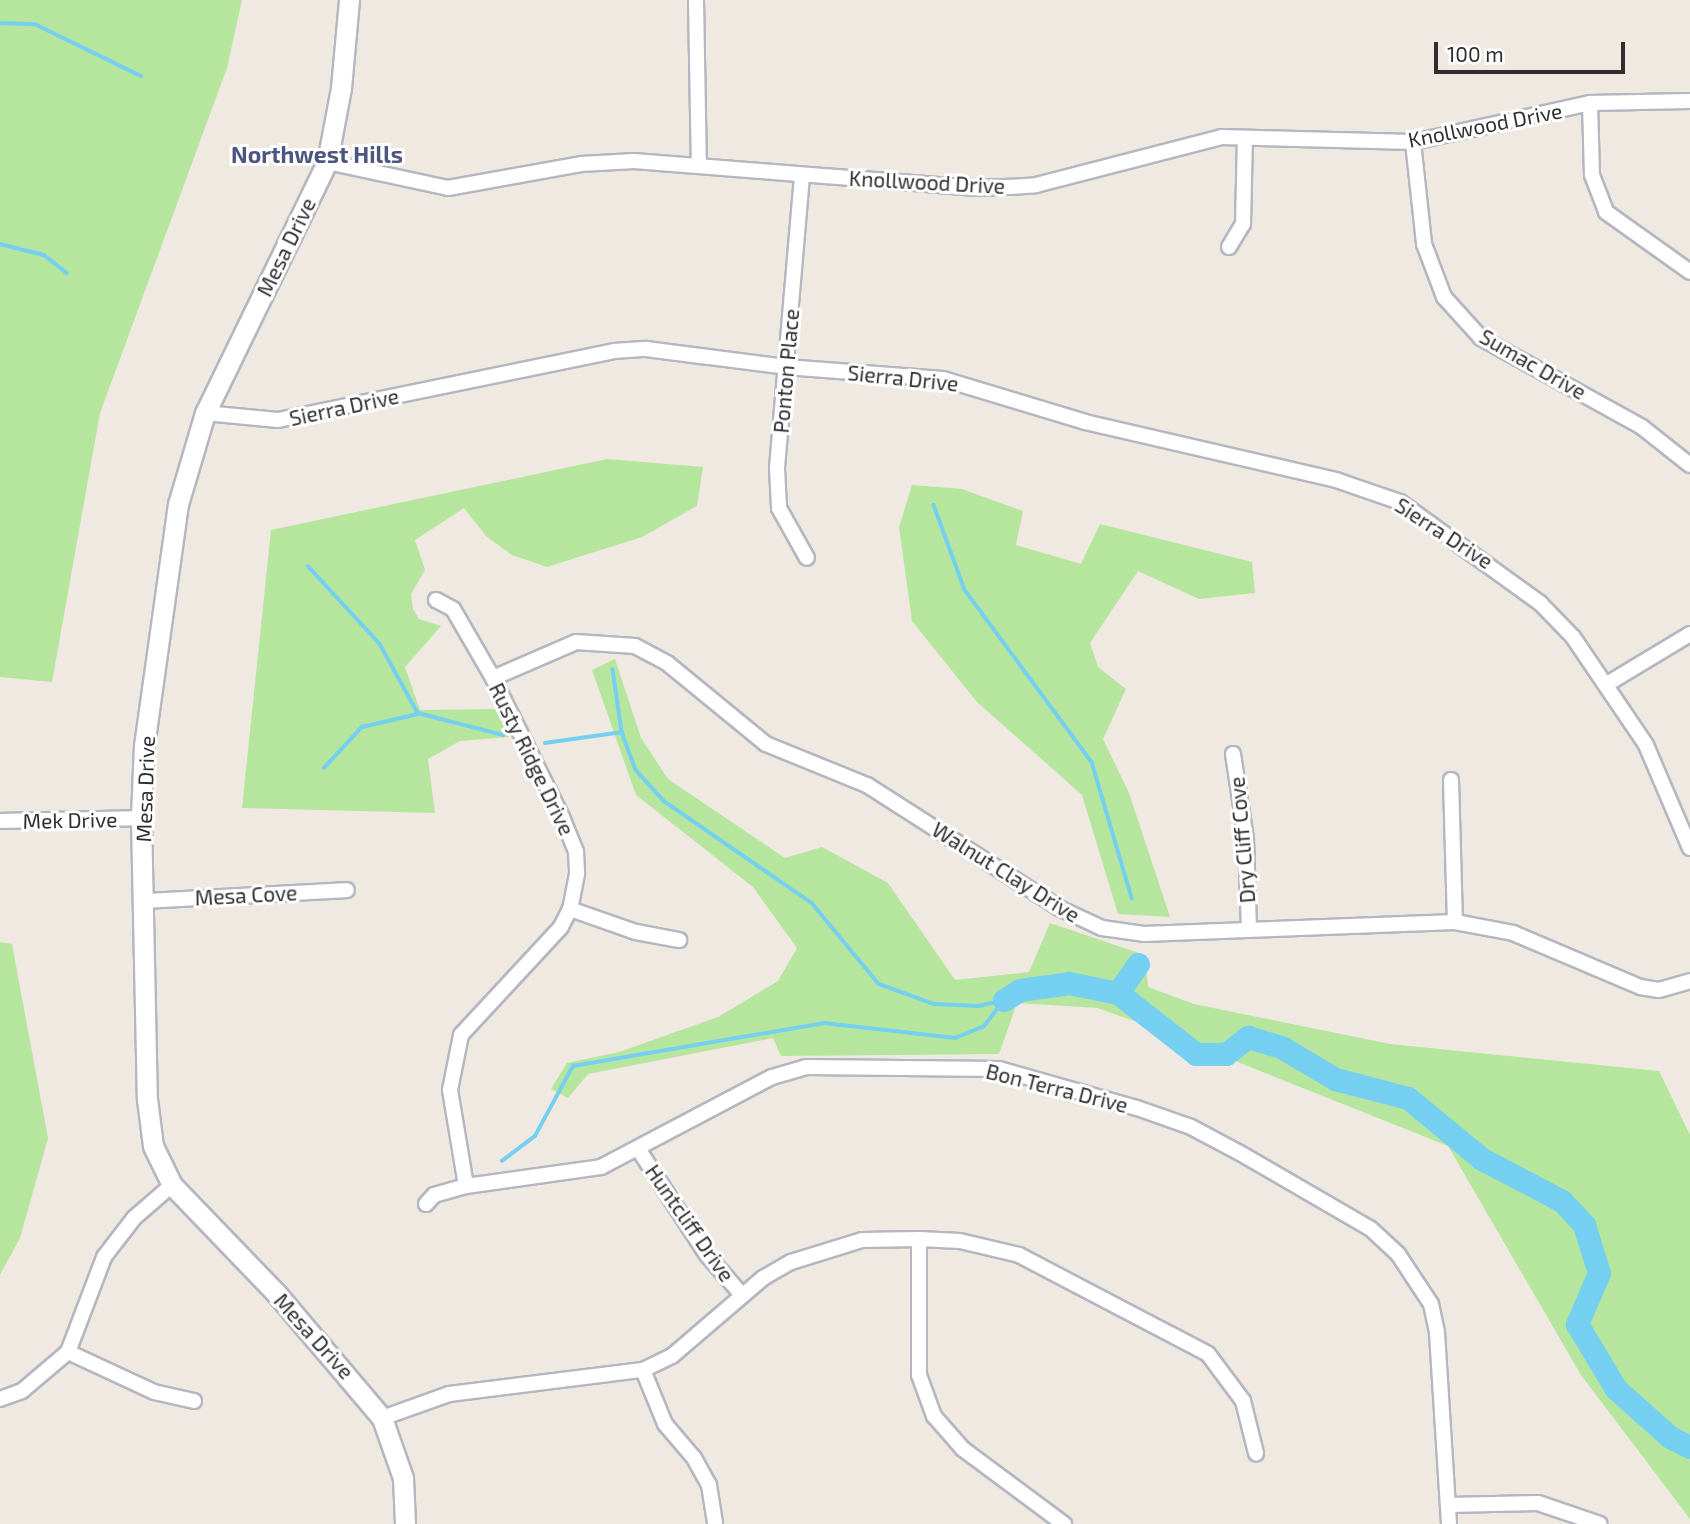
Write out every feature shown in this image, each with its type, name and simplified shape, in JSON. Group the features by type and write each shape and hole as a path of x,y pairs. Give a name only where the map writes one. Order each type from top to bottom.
{"street":[{"name":"Mesa Drive","path":"349,0 341,88 327,162 205,413 189,454 166,578 144,745 141,818 148,1121 153,1146 172,1185 276,1293 382,1418 403,1478 405,1524"},
{"path":"695,0 699,166"},
{"name":"Knollwood Drive","path":"327,162 447,188 581,164 699,166 976,188 1036,185 1194,141 1245,138 1413,142 1590,103 1690,101"},
{"path":"1590,103 1592,175 1606,212 1690,272"},
{"path":"1228,247 1243,224 1245,138"},
{"name":"Sumac Drive","path":"1413,142 1424,244 1444,297 1481,338 1642,427 1690,465"},
{"name":"Ponton Place","path":"802,176 777,468 779,508 807,558"},
{"name":"Sierra Drive","path":"205,413 278,420 614,351 646,349 786,367 943,379 1085,422 1336,480 1400,502 1540,603 1573,637 1607,684 1651,755 1690,848"},
{"name":"Rusty Ridge Drive","path":"436,600 453,608 492,678 576,852 570,909 549,944 477,1013 461,1035 450,1090 466,1186"},
{"path":"1607,684 1690,634"},
{"name":"Walnut Clay Drive","path":"492,678 576,642 635,646 667,663 766,744 867,785 1080,919 1102,928 1144,933 1455,922 1513,933 1640,988 1659,990 1690,981"},
{"name":"Dry Cliff Cove","path":"1233,754 1246,839 1249,928"},
{"path":"1451,780 1455,922"},
{"name":"Mek Drive","path":"0,821 141,818"},
{"name":"Mesa Cove","path":"145,901 347,890"},
{"path":"570,909 636,932 679,940"},
{"name":"Bon Terra Drive","path":"426,1204 434,1195 466,1186 601,1167 639,1150 772,1077 806,1067 999,1069 1191,1127 1371,1229 1416,1279 1431,1304 1437,1333 1449,1524"},
{"name":"Huntcliff Drive","path":"639,1150 707,1255 742,1295"},
{"path":"0,1399 30,1385 68,1352 104,1257 134,1218 172,1185"},
{"path":"919,1239 918,1352 925,1399 962,1449 1065,1524"},
{"path":"382,1418 449,1394 643,1370 672,1356 742,1295 790,1262 862,1240 919,1239 973,1243 1019,1255 1208,1354 1243,1401 1256,1453"},
{"path":"68,1352 154,1392 194,1401"},
{"path":"643,1370 665,1424 694,1458 709,1485 715,1524"},
{"path":"1448,1505 1538,1503 1600,1524"}],"green space":[{"path":"0,0 242,0 227,68 100,413 52,682 0,677"},
{"path":"607,459 703,467 697,506 642,537 547,567 512,555 486,536 464,508 415,540 425,570 411,594 413,609 419,619 441,626 405,667 420,710 495,709 509,737 460,741 428,759 435,813 242,808 271,530"},
{"path":"912,485 962,489 1023,511 1016,545 1081,564 1100,524 1252,562 1255,593 1199,599 1138,571 1090,643 1098,667 1126,689 1103,739 1129,793 1170,917 1118,914 1082,795 977,702 912,621 899,527"},
{"path":"615,659 641,738 668,779 785,858 822,847 888,883 955,980 1029,972 1050,923 1145,955 1148,987 1194,1004 1390,1044 1659,1071 1690,1135 1690,1519 1581,1375 1448,1146 1140,1023 1097,1008 1017,1003 999,1054 781,1056 773,1038 588,1074 568,1098 551,1089 567,1063 619,1052 718,1017 778,981 797,948 753,887 636,795 592,670"},
{"path":"0,942 12,944 48,1138 20,1238 0,1275"}],"waterway":[{"path":"0,23 35,24 141,76"},
{"path":"0,244 44,255 67,273"},
{"path":"934,505 965,590 1092,762 1132,898"},
{"path":"308,566 380,644 418,713 503,735"},
{"path":"613,669 622,732"},
{"path":"324,768 362,727 418,714"},
{"path":"545,743 622,732 636,770 664,801 812,903 879,984 934,1004 979,1006 1004,1000"},
{"path":"1138,964 1118,993 1196,1054 1226,1054 1248,1037 1283,1048 1335,1079 1408,1098 1482,1159 1562,1201 1584,1225 1599,1273 1577,1324 1616,1389 1670,1437 1690,1447"},
{"path":"1004,1000 1020,990 1069,983 1118,993"},
{"path":"502,1161 535,1136 573,1066 824,1023 955,1038 984,1026 1004,1000"}],"district":[{"name":"Northwest Hills","path":"317,154"}]}
